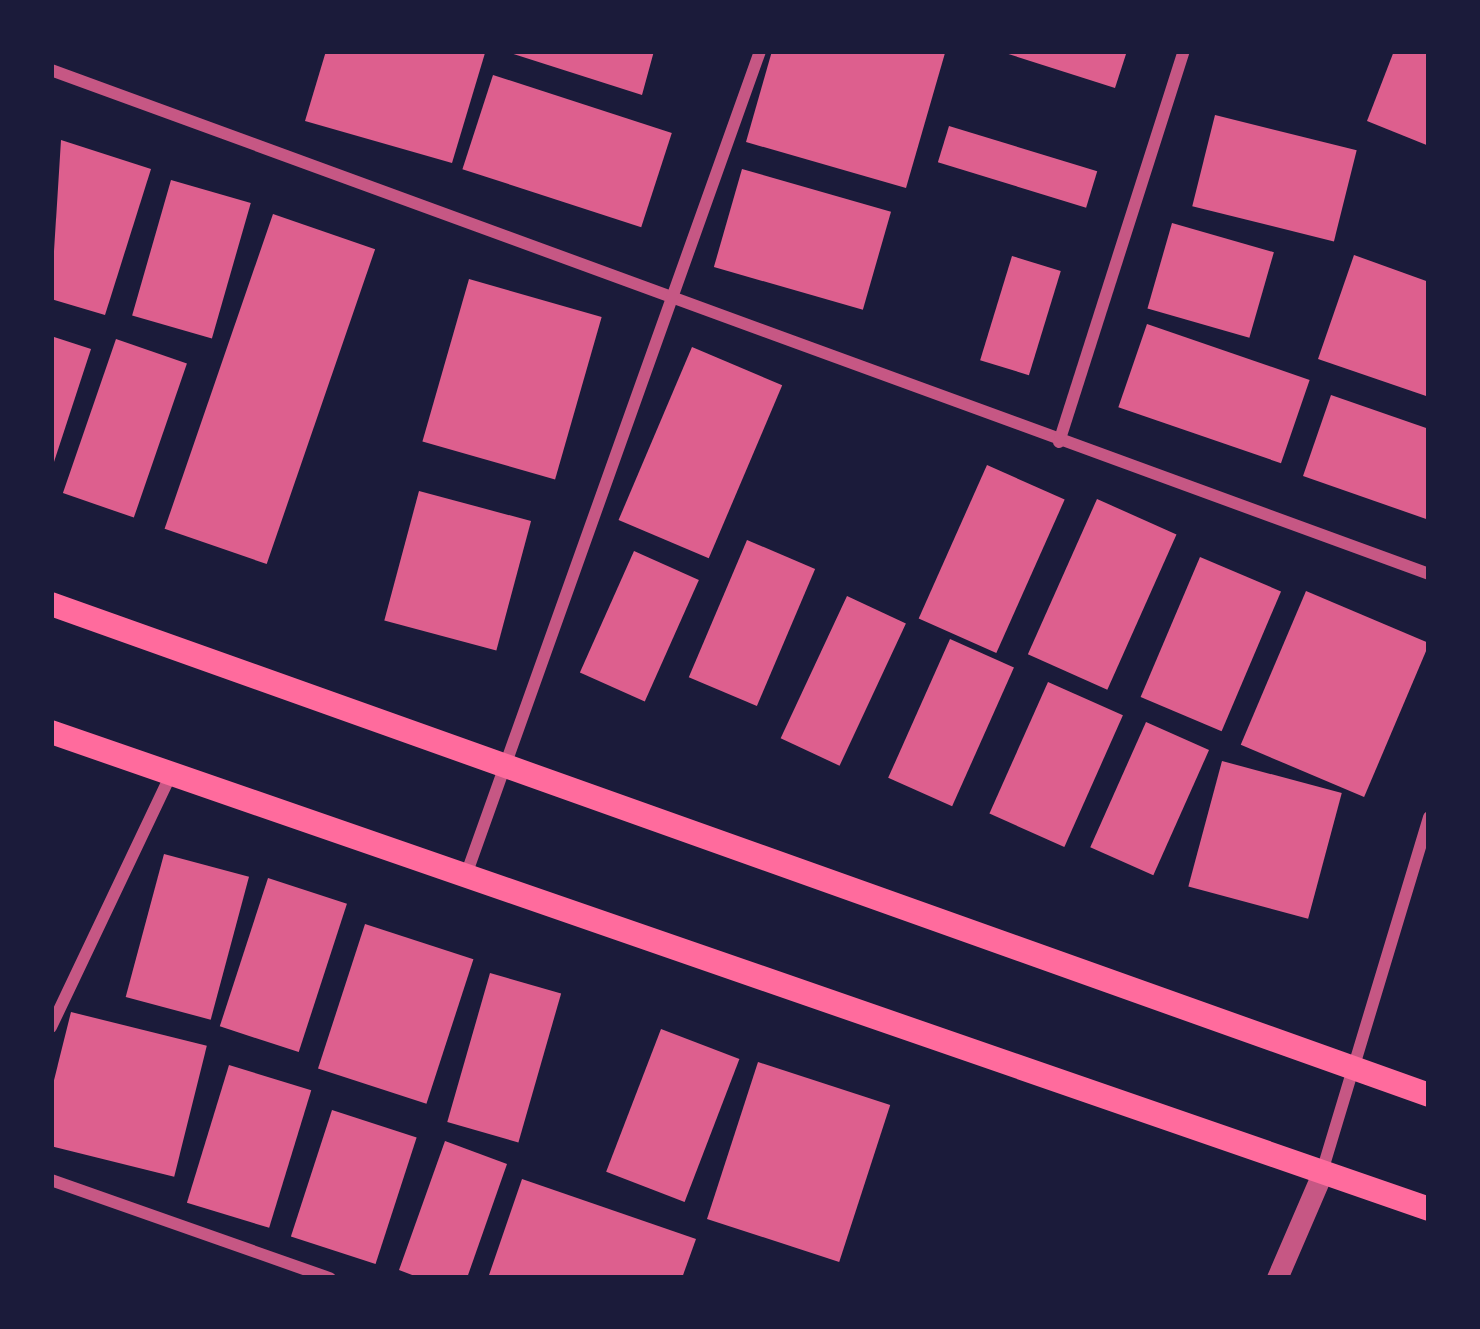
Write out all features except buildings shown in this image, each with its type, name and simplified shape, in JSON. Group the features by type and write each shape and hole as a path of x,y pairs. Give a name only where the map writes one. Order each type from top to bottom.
{"main road":[{"path":"51,604 505,772 1429,1095"},
{"path":"51,732 1321,1176 1429,1209"}],"street":[{"path":"466,875 676,303 760,51"},
{"path":"1059,442 1184,51"},
{"path":"51,70 676,303 1429,574"},
{"path":"51,1027 171,774"},
{"path":"1276,1278 1321,1176 1358,1071 1429,817"},
{"path":"51,1180 330,1278"}]}
